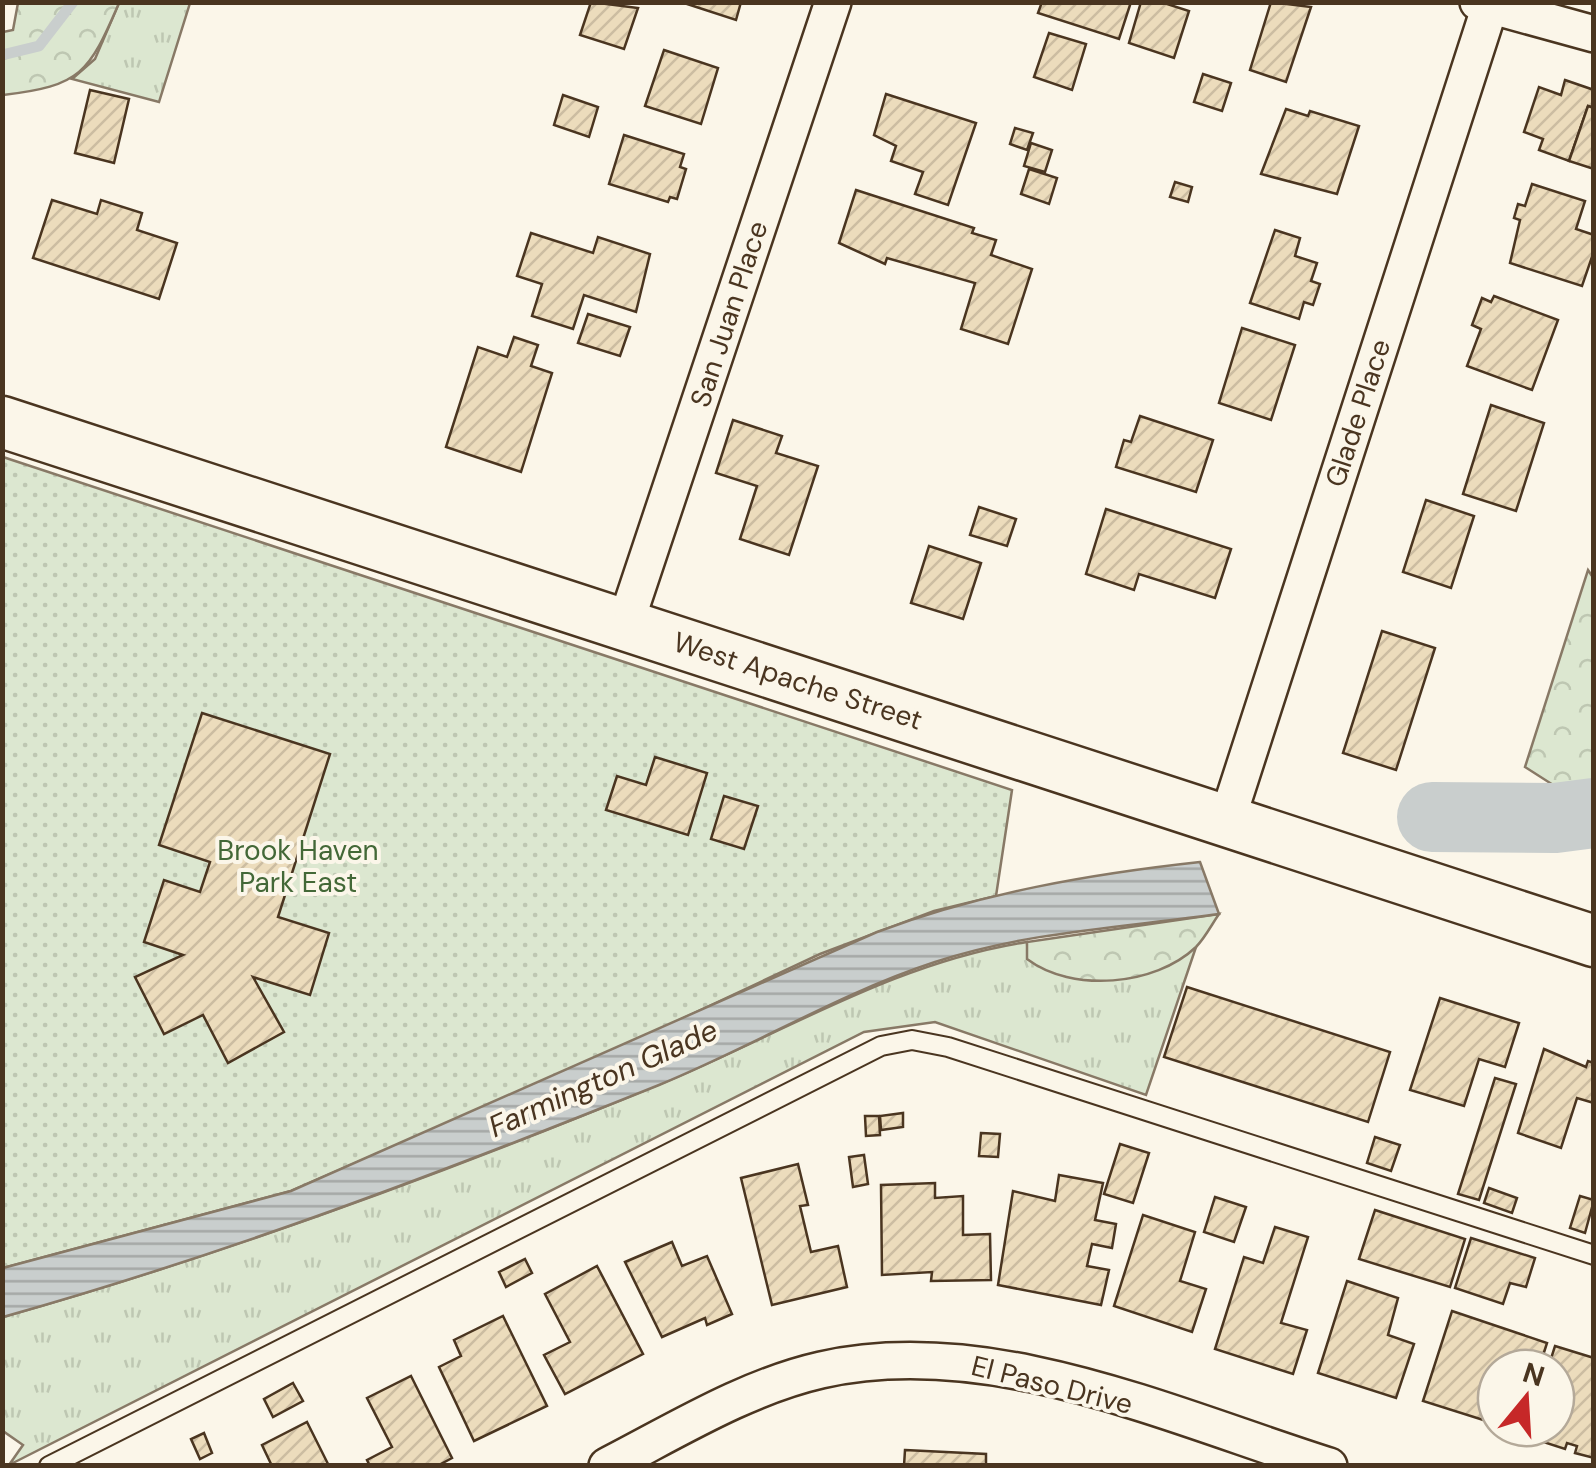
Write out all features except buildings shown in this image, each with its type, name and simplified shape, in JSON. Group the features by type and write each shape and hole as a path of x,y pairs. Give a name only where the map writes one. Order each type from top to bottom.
{"main road":[{"name":"West Apache Street","path":"2,422 1594,940"}],"street":[{"name":"San Juan Place","path":"625,625 833,2"},
{"path":"1484,4 1594,34"},
{"name":"Glade Place","path":"1226,820 1484,4"},
{"name":"El Paso Drive","path":"606,1466 778,1382 822,1370 914,1361 969,1362 1050,1379 1329,1466"}],"lane":[{"path":"49,1466 881,1046 912,1040 948,1047 1594,1255"}],"green space":[{"path":"18,2 119,3 99,46 79,72 50,87 3,95 3,32 13,30"},
{"path":"119,3 190,3 159,102 72,79 95,59"},
{"name":"Brook Haven Park East","path":"3,457 1012,790 996,896 934,911 820,954 607,1054 291,1191 3,1268"},
{"path":"1588,570 1594,579 1593,785 1561,790 1525,767"},
{"path":"1219,914 1199,943 1179,960 1136,977 1067,977 1027,959 1027,942"},
{"path":"1027,942 1028,959 1148,973 1196,947 1146,1095 935,1022 864,1032 9,1465 23,1445 3,1431 3,1317 170,1267 335,1210 660,1084 885,983 978,952"}],"water":[{"path":"1200,862 1219,914 1040,937 935,962 865,989 659,1085 497,1149 252,1239 3,1317 3,1268 291,1191 877,932 956,906 1036,887"}],"waterway":[{"path":"2,55 39,46 73,2"},
{"name":"Farmington Glade","path":"1432,817 1555,818 1594,813"}]}
